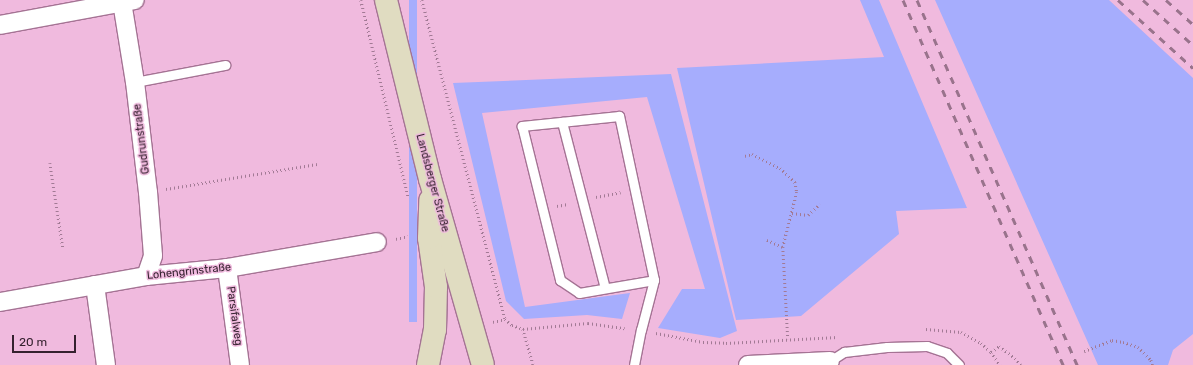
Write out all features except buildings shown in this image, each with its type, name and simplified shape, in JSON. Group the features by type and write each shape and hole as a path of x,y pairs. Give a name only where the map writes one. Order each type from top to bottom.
{"main road":[{"name":"Landsberger Straße","path":"386,0 430,179 483,365"},
{"path":"428,365 435,330 436,287 429,238 430,179"}],"street":[{"path":"0,25 129,1"},
{"name":"Gudrunstraße","path":"129,1 135,82 148,192 153,256 146,276"},
{"name":"Lohengrinstraße","path":"0,302 146,276 227,268 377,242"},
{"name":"Parsifalweg","path":"227,268 240,365"},
{"path":"95,285 106,365"},
{"path":"748,365 831,363"}],"lane":[{"path":"135,82 225,65"},
{"path":"634,365 641,330 654,280 619,116 522,126 560,280 579,293 654,280"},
{"path":"562,122 605,288"},
{"path":"831,363 844,352 888,347 927,346 947,353 959,365"}],"path":[{"path":"361,0 408,197"},
{"path":"422,0 505,319 512,325 523,329 588,323 641,330 703,342 840,337"},
{"path":"745,156 752,154 780,168 795,182 797,192 783,247 788,339"},
{"path":"50,163 63,248"},
{"path":"148,192 317,164"},
{"path":"792,213 808,215 820,204"},
{"path":"767,240 783,247"},
{"path":"523,329 533,365"},
{"path":"923,329 962,332 981,343 991,352 1000,365"},
{"path":"1084,351 1112,340 1118,341 1138,347 1151,360 1153,365"},
{"path":"991,352 999,346 1015,358 1021,365"}],"shaded area":[{"path":"409,0 417,0 417,322 409,322"},
{"path":"860,0 879,0 967,208 896,211 899,234 801,316 736,320 677,68 884,57"},
{"path":"935,0 1109,0 1193,78 1193,334 1173,350 1168,365 1098,365"},
{"path":"671,74 737,331 720,338 658,328 682,289 705,289 647,97 482,113 525,307 630,293 622,319 587,315 524,319 506,301 453,83"}],"railway":[{"path":"903,0 1063,365"},
{"path":"917,0 1077,365"},
{"path":"1118,0 1193,68"},
{"path":"1143,0 1193,45"},
{"path":"1166,0 1193,24"}]}
